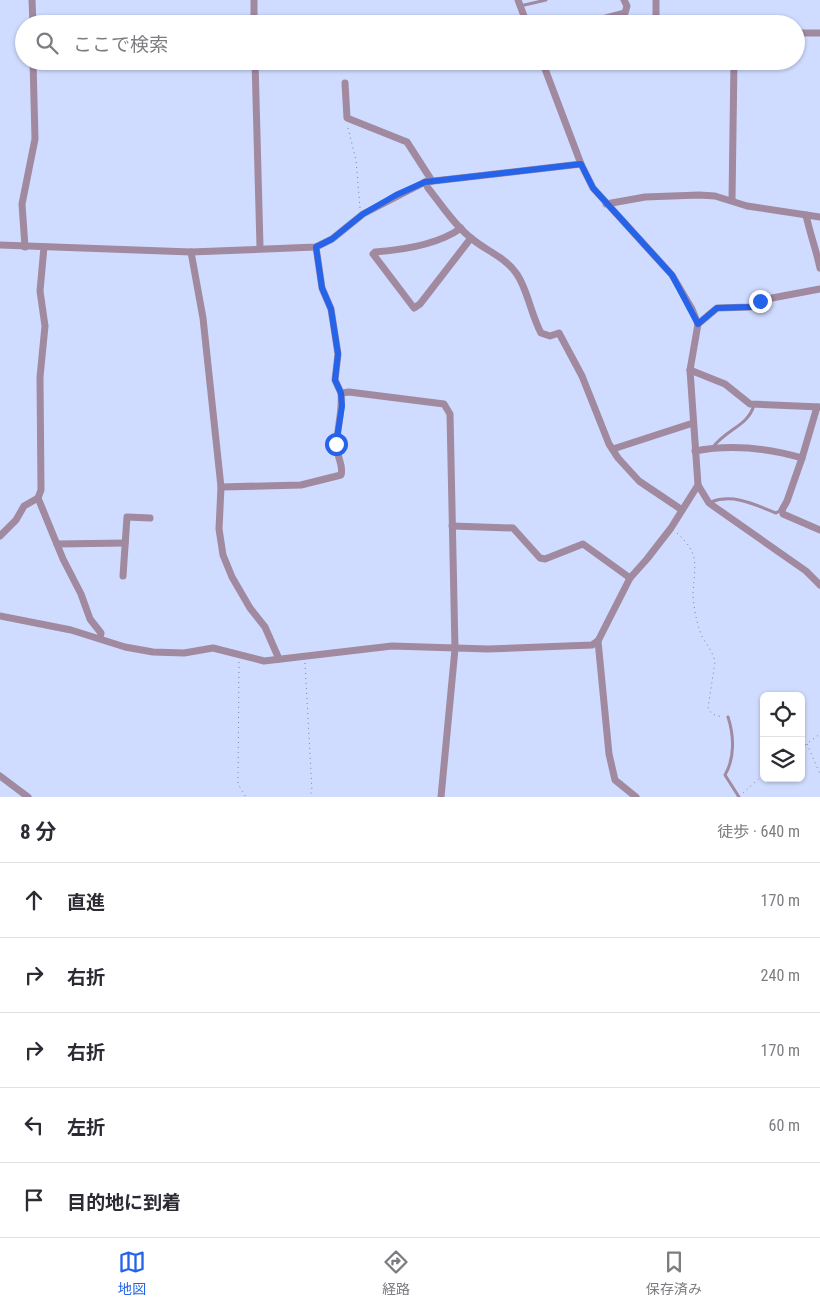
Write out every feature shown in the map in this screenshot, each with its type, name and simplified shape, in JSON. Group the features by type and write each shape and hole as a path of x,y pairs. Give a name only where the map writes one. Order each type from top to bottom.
{"street":[{"path":"32,0 32,15"},
{"path":"254,0 254,15"},
{"path":"617,15 625,13 627,6 624,0"},
{"path":"656,0 656,15"},
{"path":"519,3 524,15"},
{"path":"805,33 820,34"},
{"path":"25,246 22,204 34,139 33,70"},
{"path":"255,70 260,247"},
{"path":"545,70 581,164 593,188 672,275 698,324 690,370 698,485 710,503 806,571 820,585"},
{"path":"732,200 734,70"},
{"path":"345,83 347,118 407,142 429,181 428,188 461,228 471,238 502,256 516,273 524,285 527,300 541,333 550,336 559,333 582,376 613,450 626,468 639,481 682,510"},
{"path":"0,245 191,252 260,247 316,247 332,239 360,216 396,195 429,181 581,164"},
{"path":"606,204 645,197 699,195 732,200 747,206 820,217"},
{"path":"806,215 811,241 815,245 820,268"},
{"path":"461,228 437,240 397,250 375,252 373,254 414,308 420,304 471,238"},
{"path":"0,536 16,520 24,506 38,498 42,490 40,377 45,326 40,291 44,247"},
{"path":"221,488 301,485 341,474 343,470 337,454 336,444 342,406 341,393 335,380 338,354 331,309 322,288 316,247"},
{"path":"191,252 203,318 221,488 219,529 223,555 246,600 265,627 279,659"},
{"path":"698,324 717,308 750,307 772,298 820,289"},
{"path":"690,370 725,384 750,404 818,407 787,501 782,510 783,514 820,530"},
{"path":"341,393 349,392 444,404 450,414 455,648 441,797"},
{"path":"613,450 693,423"},
{"path":"695,451 713,447 764,449 802,458"},
{"path":"0,616 100,638 125,647 152,652 184,653 213,648 264,661 392,646 455,648 592,645 598,641 630,578 648,559 671,528 698,485"},
{"path":"38,498 90,619 101,633 100,638"},
{"path":"123,576 127,517 150,518"},
{"path":"452,526 513,528 540,558 545,559 583,544 630,578"},
{"path":"57,544 125,543"},
{"path":"598,641 610,754 615,780 636,797"},
{"path":"0,776 28,797"}],"lane":[{"path":"519,3 546,0"},
{"path":"713,447 726,432 749,418 754,405"},
{"path":"710,503 717,500 740,500 776,513 782,510"},
{"path":"728,717 731,725 732,762 725,775 739,797"}],"path":[{"path":"347,118 356,160 360,216"},
{"path":"671,528 684,540 694,554 696,563 694,602 700,630 714,655 715,662 710,712 717,717 728,717"},
{"path":"239,654 238,784 246,797"},
{"path":"305,657 312,791 309,797"},
{"path":"820,734 807,744 820,774"},
{"path":"739,797 760,778"}],"route":[{"path":"336,444 342,406 341,393 335,380 338,354 331,309 322,288 316,247 332,239 363,214 396,195 425,182 581,164 593,188 606,204 672,275 692,309 698,324 708,318 712,311 717,308 750,307 760,301"}]}
